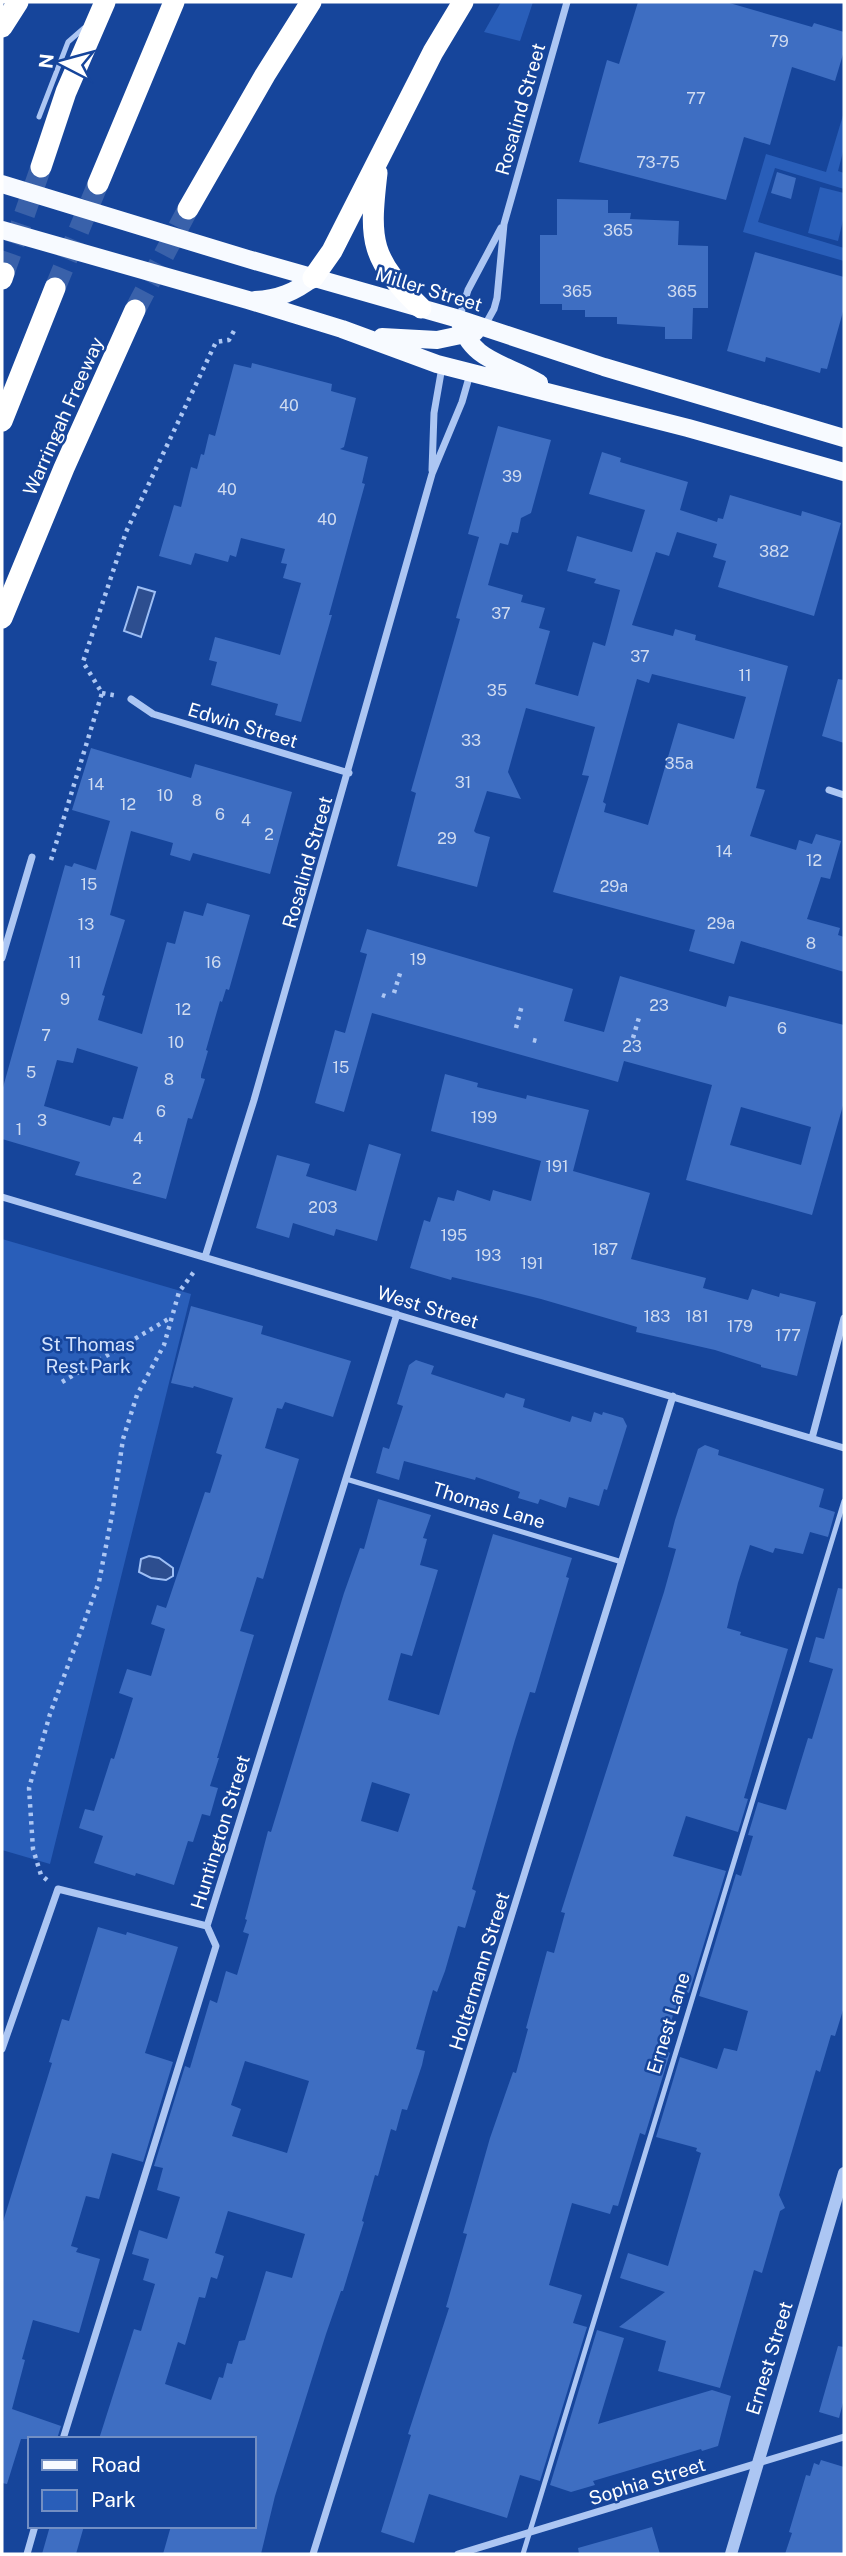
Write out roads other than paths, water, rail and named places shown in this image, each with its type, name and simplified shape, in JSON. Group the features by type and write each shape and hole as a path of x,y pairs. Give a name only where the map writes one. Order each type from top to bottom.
{"highway":[{"path":"2,15 16,2"},
{"path":"2,27 16,2"},
{"path":"98,184 174,2"},
{"path":"188,209 265,75 311,2"},
{"path":"313,278 332,251 433,52 463,2"},
{"path":"41,167 66,92 102,9"},
{"path":"379,161 373,205 374,243 389,273 421,308"},
{"path":"2,421 55,288"},
{"name":"Warringah Freeway","path":"2,618 64,468 135,310"}],"main road":[{"name":"Miller Street","path":"2,184 421,308 461,327"},
{"path":"2,230 244,298 442,365 688,428 844,472"},
{"path":"244,298 280,296 303,286 313,278"},
{"path":"361,336 425,341 461,327 484,328"},
{"path":"461,327 481,354 530,377 557,395"},
{"name":"Miller Street","path":"484,328 604,367 844,438"}],"street":[{"name":"Rosalind Street","path":"484,328 497,298 504,224 567,2"},
{"name":"Rosalind Street","path":"461,327 468,290 504,224"},
{"name":"Rosalind Street","path":"432,474 434,413 442,365"},
{"name":"Rosalind Street","path":"205,1257 254,1100 349,773 432,474 462,402 470,373"},
{"name":"Edwin Street","path":"131,699 153,714 349,773"},
{"path":"829,790 844,794"},
{"path":"2,958 32,858"},
{"name":"West Street","path":"2,1197 844,1448"},
{"name":"Huntington Street","path":"64,2437 216,1946 207,1926 397,1314"},
{"path":"812,1438 844,1318"},
{"name":"Holtermann Street","path":"313,2554 673,1396"},
{"path":"2,2049 58,1889 207,1926"},
{"name":"Ernest Street","path":"731,2554 844,2173"},
{"name":"Sophia Street","path":"458,2554 844,2437"},
{"path":"27,2554 35,2528"}],"lane":[{"path":"39,117 68,41 102,9"},
{"name":"Thomas Lane","path":"346,1479 622,1562"},
{"name":"Ernest Lane","path":"523,2554 844,1501"}],"tunnel":[{"path":"4,273 41,167"},
{"path":"55,288 98,184"},
{"path":"135,310 188,209"}],"park label":[{"name":"St Thomas Rest Park","path":"88,1355"}]}
